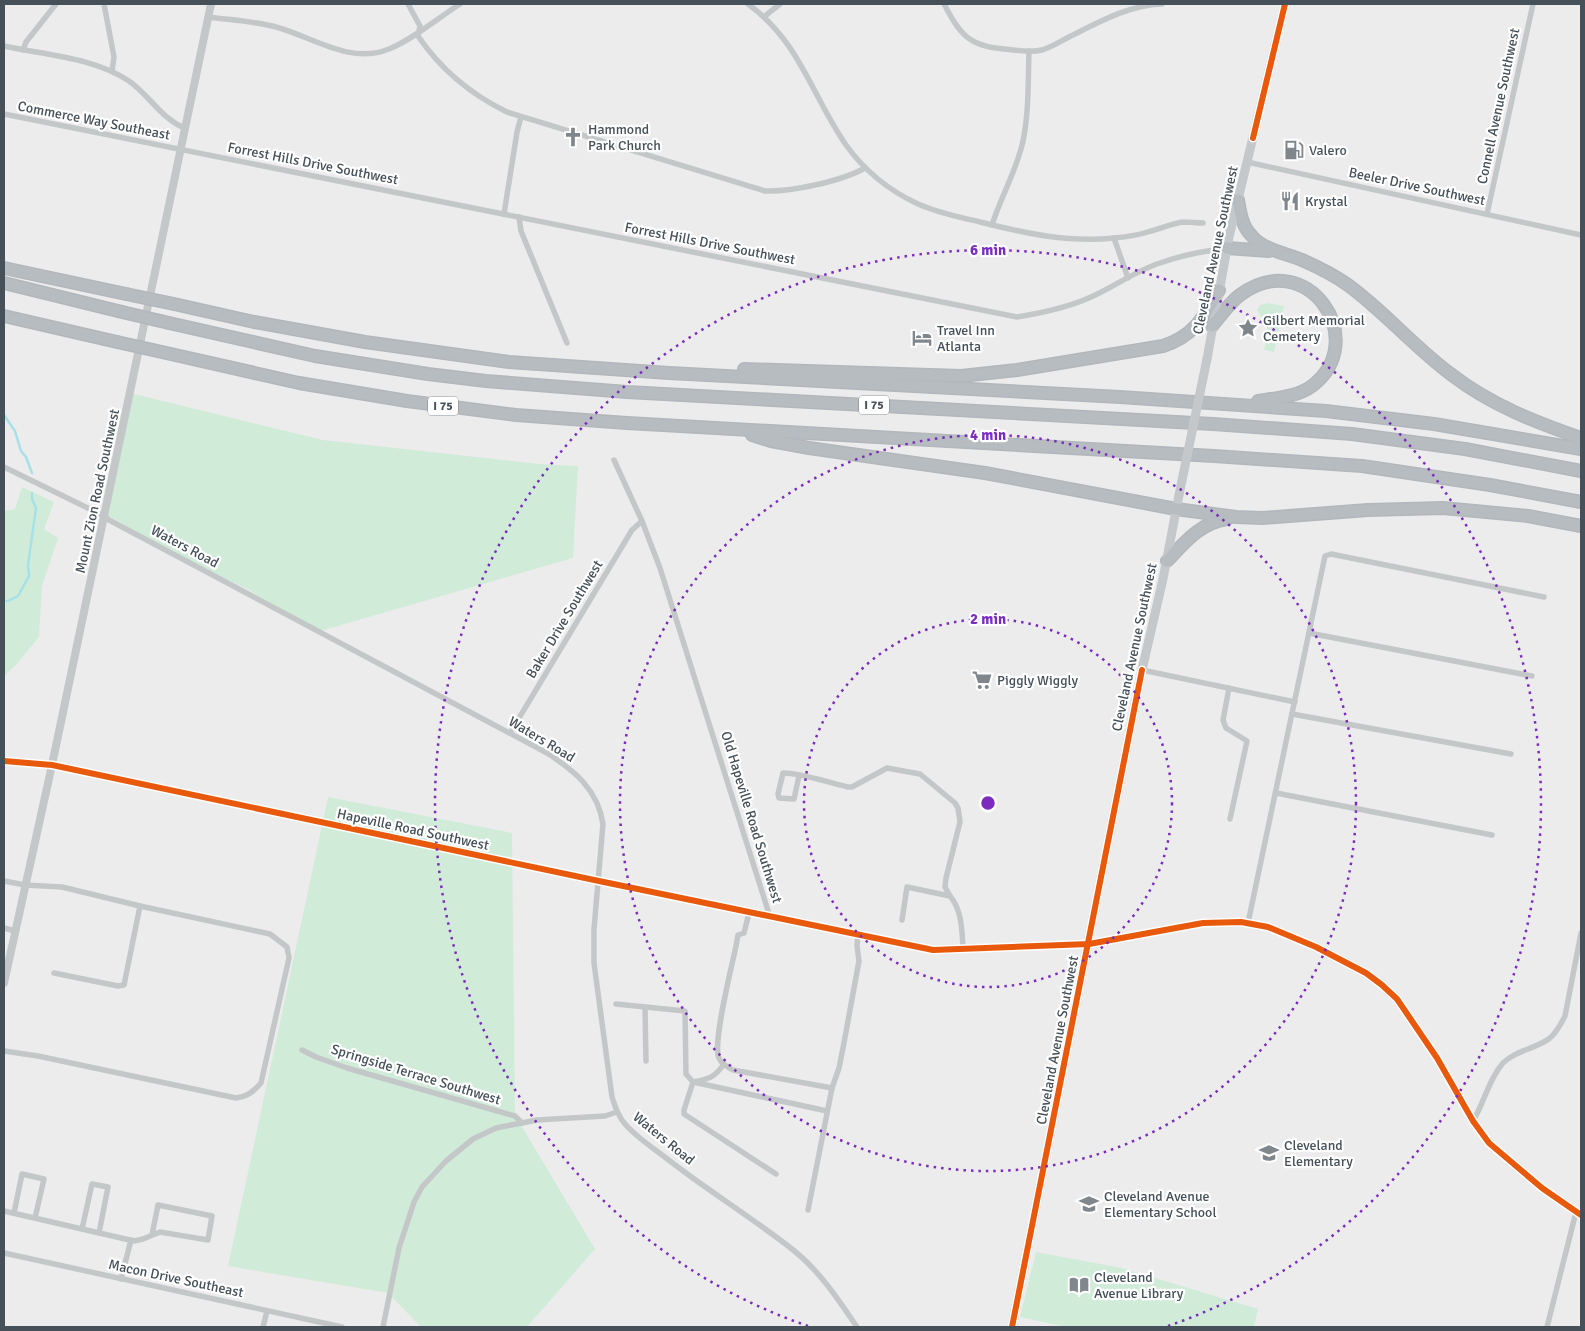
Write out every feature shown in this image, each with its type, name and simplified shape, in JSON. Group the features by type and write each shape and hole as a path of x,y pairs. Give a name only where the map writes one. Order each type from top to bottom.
{"highway":[{"path":"1238,200 1243,221 1251,236 1262,244 1320,269 1348,285 1422,351 1468,387 1513,412 1581,438"},
{"path":"1227,248 1281,253"},
{"path":"4,268 272,325 437,353 509,362 669,373 1129,397 1326,411 1491,432 1581,450"},
{"path":"1212,326 1238,296 1258,284 1280,280 1300,285 1311,291 1327,309 1332,320 1335,336 1334,352 1326,371 1312,386 1286,396 1236,405"},
{"name":"I 75","path":"4,283 315,356 486,381 627,392 1213,424 1352,434 1465,449 1581,471"},
{"path":"669,373 737,369 961,376 1017,370 1163,346 1176,342 1190,333 1200,322 1219,290"},
{"name":"I 75","path":"4,316 299,383 407,401 516,415 737,430 1189,454 1362,466 1490,485 1581,502"},
{"path":"737,430 809,448 985,473 1236,517 1269,518 1358,510 1429,508 1519,515 1581,526"},
{"path":"1167,561 1199,530 1220,520 1236,517"}],"main road":[{"name":"Cleveland Avenue Southwest","path":"1012,1327 1142,670 1167,561 1227,248 1285,4"}],"street":[{"path":"23,50 26,42 56,4"},
{"path":"104,4 114,57 112,71"},
{"name":"Mount Zion Road Southwest","path":"4,983 52,765 210,4"},
{"path":"408,4 420,26 418,36 428,50 458,82 489,103 521,117 765,191 791,190 853,175 865,168"},
{"path":"208,17 274,26 337,50 356,54 372,54 388,50 460,4"},
{"path":"748,4 765,16 787,42 800,62 835,128 865,168 885,184 917,204 992,225 1054,238 1086,240 1114,238 1146,233 1183,222 1203,223"},
{"path":"765,16 780,4"},
{"path":"944,4 961,33 974,42 991,48 1029,51 1051,47 1071,35 1128,9 1149,4 1162,4"},
{"name":"Connell Avenue Southwest","path":"1487,214 1533,4"},
{"path":"4,46 85,62 112,71 131,83 172,123 184,128"},
{"path":"992,225 1018,159 1023,141 1026,120 1029,51"},
{"name":"Commerce Way Southeast","path":"4,114 180,149"},
{"path":"504,214 521,117"},
{"name":"Forrest Hills Drive Southwest","path":"180,149 1017,317 1052,311 1072,305 1092,297 1158,263 1185,254 1227,248"},
{"name":"Beeler Drive Southwest","path":"1247,162 1581,235"},
{"path":"519,217 521,231 567,343"},
{"path":"1114,238 1128,278"},
{"name":"Old Hapeville Road Southwest","path":"614,460 642,521 676,615 770,917 933,950 1089,944 1203,923 1248,923 1268,927 1316,947 1366,973 1382,985 1397,999 1437,1058 1473,1121 1489,1143 1509,1162 1542,1188 1579,1213"},
{"name":"Waters Road","path":"4,467 84,508 104,516 510,733 563,763 581,779 595,797 601,810 603,824 594,929 594,963 612,1097 617,1112 632,1132 811,1266 830,1288 858,1327"},
{"name":"Baker Drive Southwest","path":"510,733 632,530 642,521"},
{"path":"1248,923 1326,556 1331,554 1544,597"},
{"path":"1309,633 1532,676"},
{"path":"1142,670 1295,702"},
{"path":"1229,688 1223,720 1226,728 1247,741 1230,819"},
{"path":"1292,714 1511,754"},
{"name":"Hapeville Road Southwest","path":"4,761 52,765 770,917"},
{"path":"799,776 794,799 779,798 778,794 783,773 799,776 848,787 852,787 887,768 920,774 955,803 960,815 960,822 945,887 955,904 961,921 963,948"},
{"path":"1276,793 1492,835"},
{"path":"4,881 25,885 62,887 270,934 287,947 288,958 261,1083 247,1096 236,1098 38,1056 4,1051"},
{"path":"902,920 907,887 950,896"},
{"path":"54,973 118,986 124,985 140,906"},
{"path":"749,912 744,933 738,935 717,1041 718,1057 733,1070 832,1088"},
{"path":"4,928 15,930"},
{"path":"1473,1121 1502,1064 1515,1054 1549,1039 1559,1028 1566,1016 1581,933"},
{"path":"808,1210 827,1110 839,1068 859,961 856,946 858,935"},
{"path":"616,1004 685,1011 686,1074 693,1082 827,1110"},
{"path":"645,1008 646,1061"},
{"name":"Springside Terrace Southwest","path":"302,1050 347,1068 515,1116 522,1122"},
{"path":"693,1082 708,1080 724,1064"},
{"path":"693,1082 684,1114 776,1174"},
{"path":"383,1327 398,1248 414,1202 422,1187 446,1161 473,1139 496,1128 522,1122 605,1116 617,1112"},
{"path":"14,1213 22,1174 44,1180 35,1218"},
{"path":"82,1229 92,1184 108,1187 99,1233"},
{"path":"4,1211 131,1240 143,1239 160,1232 208,1240 212,1216 158,1206 152,1235"},
{"path":"1547,1327 1579,1213"},
{"path":"121,1279 131,1240"},
{"name":"Macon Drive Southeast","path":"4,1253 342,1327"},
{"path":"263,1327 267,1311"}],"green space":[{"path":"1267,303 1284,306 1274,352 1264,350 1269,331 1257,310 1260,305"},
{"path":"130,393 323,440 539,464 578,466 573,558 317,632 247,589 166,551 103,513"},
{"path":"22,487 54,502 44,529 58,538 42,586 39,637 15,666 4,676 4,511 15,509"},
{"path":"328,797 512,833 515,1115 595,1249 527,1327 421,1327 388,1293 228,1266"},
{"path":"1036,1252 1122,1268 1258,1309 1254,1327 1066,1327 1020,1317"}],"waterway":[{"path":"4,415 15,431 21,451 26,457 32,473"},
{"path":"4,601 18,596 29,576 28,565 36,508 32,499 32,493"}],"cycle path":[{"path":"1253,138 1285,4"},
{"path":"1012,1327 1142,670"},
{"path":"4,761 52,765 933,950 1089,944 1203,923 1241,922 1268,927 1316,947 1366,973 1382,985 1397,999 1437,1058 1473,1121 1489,1143 1542,1188 1581,1215"}],"place":[{"name":"Hammond Park Church","path":"573,137"},
{"name":"Valero","path":"1294,150"},
{"name":"Krystal","path":"1290,201"},
{"name":"Gilbert Memorial Cemetery","path":"1248,328"},
{"name":"Travel Inn Atlanta","path":"922,338"},
{"name":"Piggly Wiggly","path":"982,680"},
{"name":"Cleveland Elementary","path":"1269,1153"},
{"name":"Cleveland Avenue Elementary School","path":"1089,1204"},
{"name":"Cleveland Avenue Library","path":"1079,1285"}]}
